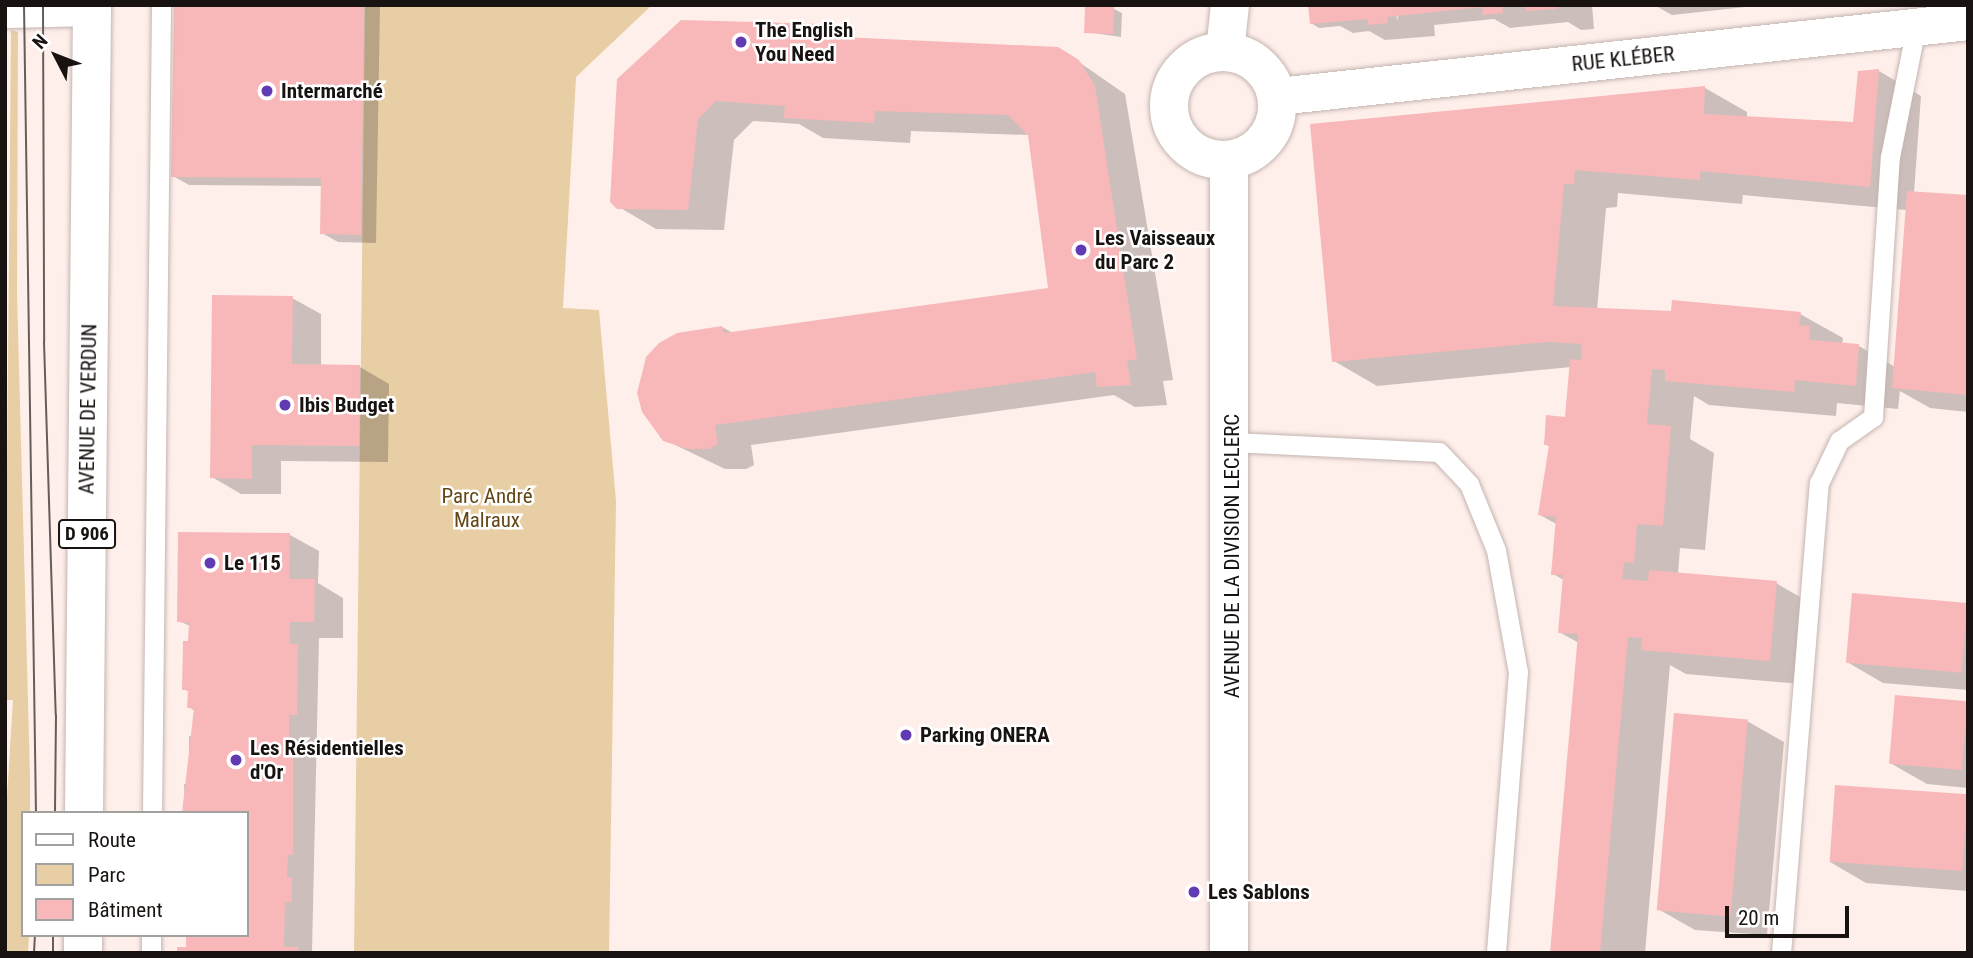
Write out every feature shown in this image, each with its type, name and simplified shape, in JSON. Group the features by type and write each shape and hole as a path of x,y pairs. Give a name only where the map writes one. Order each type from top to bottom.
{"street":[{"path":"1225,51 1230,5"},
{"path":"5,9 92,6"},
{"name":"AVENUE DE VERDUN","path":"84,811 92,6"},
{"name":"RUE KLÉBER","path":"1278,96 1968,21"},
{"path":"1225,51 1250,59 1269,76 1278,96 1274,121 1265,141 1246,155 1229,160 1207,158 1187,147 1174,131 1168,110 1172,87 1181,70 1199,57 1225,51"},
{"name":"AVENUE DE LA DIVISION LECLERC","path":"1229,160 1232,442 1229,953"}],"lane":[{"path":"152,811 162,5"},
{"path":"1781,953 1819,484 1839,441 1873,417 1890,157 1916,27"},
{"path":"1232,442 1439,452 1469,484 1496,550 1518,672 1496,953"}],"green space":[{"name":"Parc André Malraux","path":"365,5 652,5 576,77 563,308 599,310 616,501 609,953 354,953"},
{"path":"11,30 18,32 17,293 30,776 30,811 21,811 21,937 29,937 28,953 5,953 5,830 13,700 5,700"}],"building":[{"name":"Intermarché","path":"174,5 364,5 361,235 320,234 321,178 171,177"},
{"path":"1308,5 1502,5 1503,13 1483,15 1482,7 1387,17 1388,23 1368,25 1368,19 1310,24"},
{"path":"1525,5 1558,5 1558,9 1526,11"},
{"path":"1085,6 1114,7 1113,34 1084,33"},
{"name":"Les Vaisseaux du Parc 2","path":"681,20 821,24 821,36 1058,47 1079,60 1095,86 1137,359 1127,361 1131,385 1097,387 1095,372 715,425 718,444 709,449 687,449 663,441 642,412 637,393 646,357 659,343 677,333 722,326 724,333 1048,288 1028,135 1008,115 875,111 874,123 784,118 785,106 716,101 698,119 688,210 617,209 610,202 617,79"},
{"path":"1879,69 1870,187 1700,171 1700,180 1575,170 1574,184 1564,184 1553,306 1671,311 1672,300 1801,312 1799,325 1810,326 1809,340 1859,344 1856,386 1795,380 1794,392 1665,381 1665,370 1652,369 1647,424 1671,426 1663,526 1637,524 1634,563 1624,562 1622,579 1648,581 1649,570 1777,581 1770,661 1641,650 1642,638 1628,637 1600,953 1550,953 1578,634 1558,633 1563,575 1551,575 1556,517 1538,515 1549,445 1544,445 1546,415 1565,417 1570,359 1581,360 1582,344 1547,342 1332,362 1310,124 1705,86 1704,114 1853,122 1858,71"},
{"path":"1907,191 1968,195 1968,395 1892,388"},
{"name":"Ibis Budget","path":"212,295 293,296 292,364 360,365 359,446 252,445 252,479 210,478"},
{"name":"Les Résidentielles d'Or","path":"178,532 290,533 289,579 315,579 314,622 290,622 290,644 298,644 297,715 289,715 289,738 293,738 293,855 288,855 287,877 292,877 292,902 285,902 284,947 298,947 298,953 177,953 177,947 186,947 186,937 248,937 248,811 182,811 194,708 187,708 188,690 182,690 183,641 188,641 189,623 177,622"},
{"path":"1852,593 1968,603 1961,673 1846,663"},
{"path":"1895,695 1968,701 1962,770 1889,764"},
{"path":"1674,713 1748,719 1730,917 1657,910"},
{"path":"1835,785 1968,794 1962,871 1830,862"}],"tram line":[{"path":"24,5 36,811"},
{"path":"43,5 44,342 56,715 55,811"},
{"path":"34,953 35,937"},
{"path":"53,937 53,953"}],"place":[{"name":"The English You Need","path":"741,42"},
{"name":"Intermarché","path":"267,91"},
{"name":"Les Vaisseaux du Parc 2","path":"1081,250"},
{"name":"Ibis Budget","path":"285,405"},
{"name":"Le 115","path":"210,563"},
{"name":"Parking ONERA","path":"906,735"},
{"name":"Les Résidentielles d'Or","path":"236,760"},
{"name":"Les Sablons","path":"1194,892"}]}
